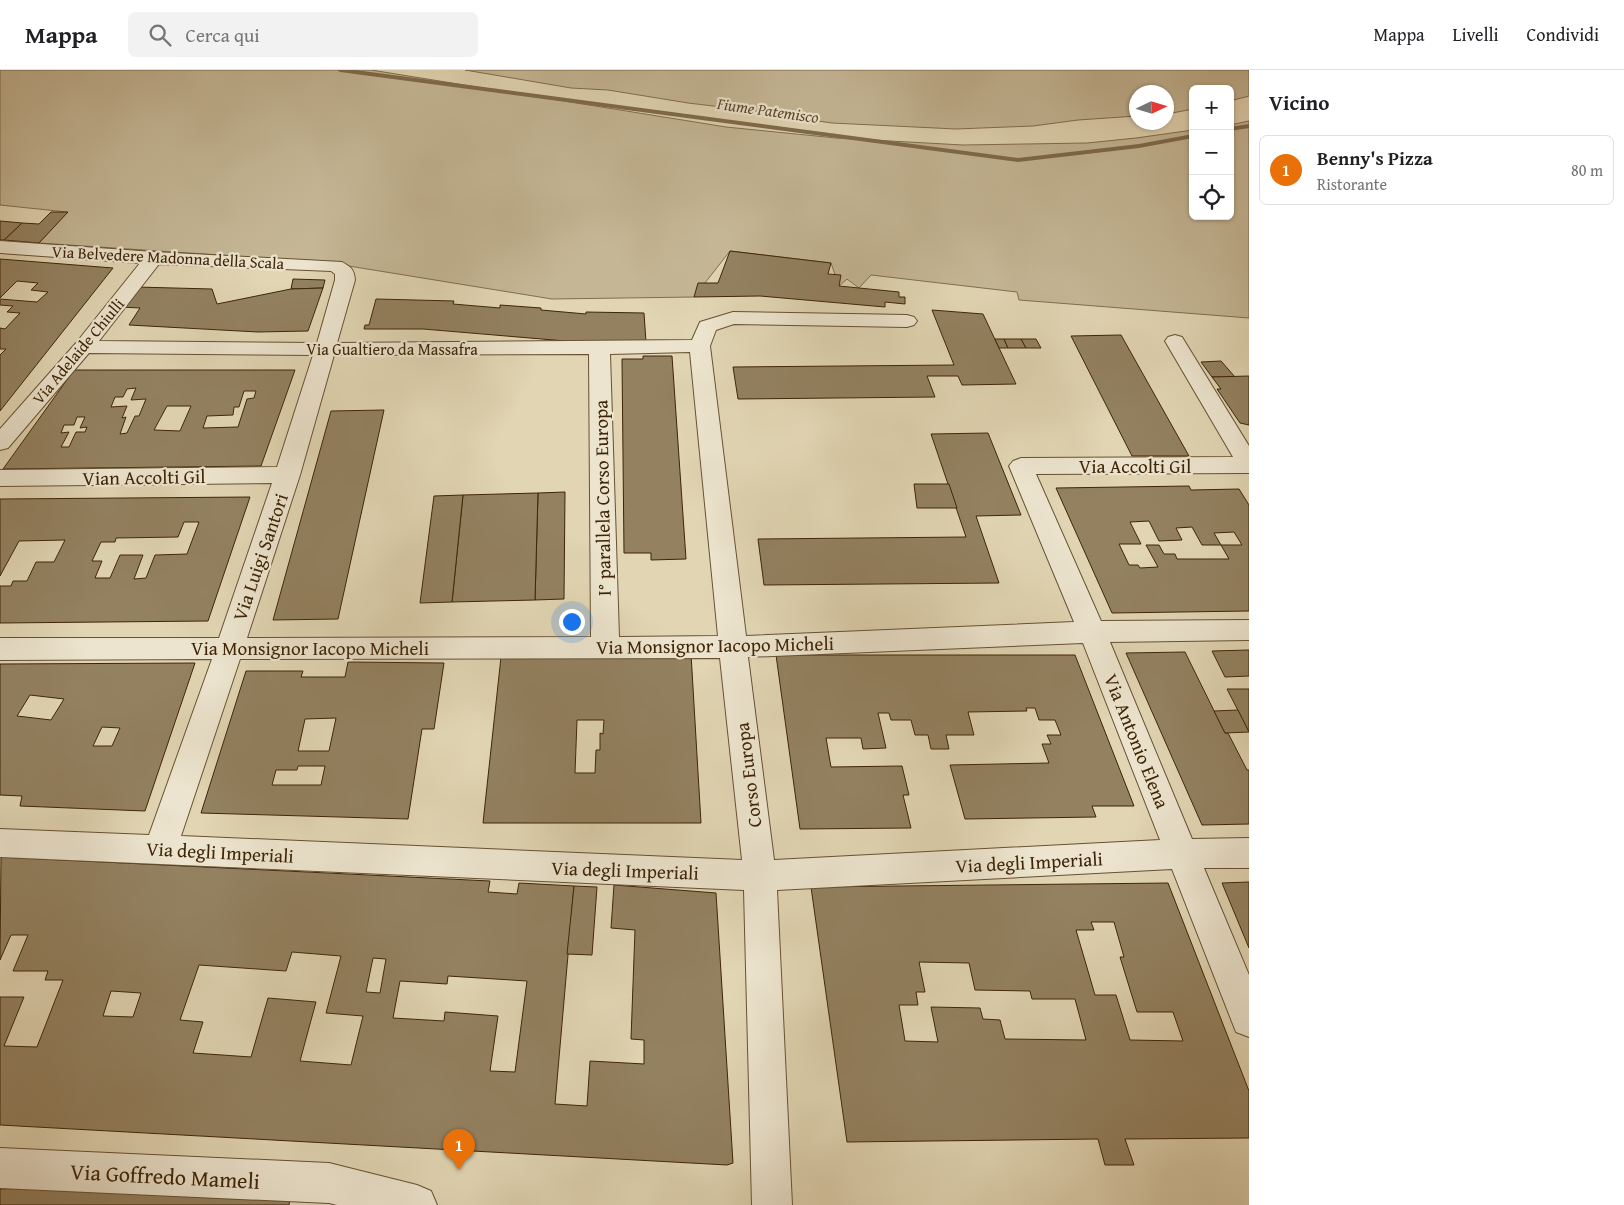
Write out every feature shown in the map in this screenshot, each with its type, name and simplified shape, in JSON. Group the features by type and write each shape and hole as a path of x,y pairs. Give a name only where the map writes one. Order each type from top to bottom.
{"street":[{"name":"Via Belvedere Madonna della Scala","path":"0,247 154,258 335,266"},
{"name":"Via Adelaide Chiulli","path":"0,443 83,347 154,258"},
{"name":"Via Luigi Santori","path":"160,850 288,475 326,349 345,280 345,272 335,266"},
{"path":"700,346 707,326 733,318 907,321"},
{"path":"1175,341 1249,465"},
{"name":"Via Gualtiero da Massafra","path":"83,347 599,349 700,346"},
{"name":"Corso Europa","path":"700,346 760,876 772,1205"},
{"name":"I° parallela Corso Europa","path":"599,349 605,647"},
{"name":"Via Accolti Gil","path":"1021,466 1249,465"},
{"name":"Via Antonio Elena","path":"1021,466 1092,632 1249,1019"},
{"name":"Vian Accolti Gil","path":"0,478 288,475"},
{"name":"Via Monsignor Iacopo Micheli","path":"0,649 733,647 1092,632 1249,630"},
{"name":"Via degli Imperiali","path":"0,843 760,876 1183,854 1249,854"},
{"name":"Via Goffredo Mameli","path":"0,1168 330,1184 417,1205"}],"shaded area":[{"path":"0,70 371,70 726,127 836,138 963,145 1087,143 1189,131 1189,220 1234,220 1234,124 1249,121 1249,318 1019,300 1017,292 871,275 859,288 847,279 839,286 831,263 730,251 694,297 552,299 324,262 39,243 67,212 0,205"},
{"path":"465,70 1249,70 1249,96 1234,100 1234,85 1189,85 1189,110 1174,113 1174,85 1129,85 1129,116 1078,120 1033,126 956,129 832,123 608,90 571,88"}],"building":[{"path":"51,212 68,212 39,243 4,240 22,223 39,224"},
{"path":"0,221 22,223 4,240 0,240"},
{"path":"730,251 831,263 828,274 841,275 839,286 899,292 899,297 905,297 905,304 885,302 885,307 760,296 694,297 698,283 718,283"},
{"path":"0,259 113,268 0,411 0,355 6,349 0,349 0,328 5,329 20,313 7,312 13,306 0,305 0,299 37,302 48,292 31,290 38,283 17,281 0,298"},
{"path":"293,279 325,280 323,288 291,289"},
{"path":"136,287 212,289 217,304 291,289 323,288 308,331 258,332 129,325 140,308 121,307"},
{"path":"376,299 454,301 453,304 500,308 500,305 541,308 541,310 586,314 586,312 644,313 646,342 589,343 423,329 364,329 365,325 369,325"},
{"path":"932,310 983,314 1016,384 962,385 958,376 927,376 935,397 738,399 733,367 954,365"},
{"path":"1121,335 1189,456 1132,456 1071,336"},
{"path":"995,339 1004,339 1008,348 999,348"},
{"path":"1004,339 1021,339 1026,348 1008,348"},
{"path":"1021,339 1036,339 1041,348 1026,348"},
{"path":"643,356 672,356 686,559 651,560 651,553 624,553 622,359 643,359"},
{"path":"1221,361 1235,377 1212,377 1201,362"},
{"path":"74,370 295,370 261,466 3,469","holes":["136,388 131,400 146,399 139,416 135,416 127,433 120,434 126,417 122,418 127,406 111,407 115,397 123,397 127,389","244,391 256,391 254,398 247,399 238,427 203,428 207,416 233,415 234,407 239,407","167,406 191,406 180,431 154,430","77,417 85,417 80,428 87,427 85,432 76,432 69,447 61,447 69,432 61,433 64,425 74,425"]},
{"path":"1249,376 1249,425 1240,423 1217,389 1221,389 1212,377"},
{"path":"384,410 338,619 273,620 331,411"},
{"path":"988,433 1021,515 976,516 999,583 764,585 758,539 966,537 931,434"},
{"path":"914,484 949,484 957,508 917,508"},
{"path":"1189,486 1191,490 1239,489 1249,505 1249,611 1112,613 1056,488","holes":["1149,521 1159,541 1182,540 1176,528 1192,527 1202,545 1221,545 1229,559 1177,559 1175,554 1164,554 1159,545 1146,545 1158,567 1140,568 1138,565 1129,565 1119,544 1141,544 1130,522","1234,532 1242,545 1221,545 1214,533"]},
{"path":"565,492 564,599 535,600 538,493"},
{"path":"538,493 535,600 452,602 463,495"},
{"path":"463,495 452,602 420,603 434,496"},
{"path":"250,497 208,621 0,623 0,586 11,586 13,581 27,581 36,562 54,562 65,540 19,541 0,576 0,499","holes":["184,522 199,522 187,554 155,555 146,578 134,579 143,555 120,555 110,578 95,578 102,561 92,561 101,542 115,542 116,538 178,537"]},
{"path":"1249,650 1249,676 1225,677 1212,651"},
{"path":"1185,652 1225,733 1228,733 1247,770 1249,770 1249,824 1202,825 1126,653"},
{"path":"691,654 701,823 483,823 501,657","holes":["577,720 604,720 603,734 600,733 600,750 596,750 595,773 575,773"]},
{"path":"776,655 1075,655 1134,806 1092,806 1096,817 965,819 950,765 1049,763 1042,744 1051,744 1047,735 1061,735 1055,720 1039,720 1035,708 1026,708 1027,711 968,712 974,735 946,735 949,749 931,749 928,735 915,735 911,720 891,720 889,713 878,713 886,748 863,749 861,738 826,738 831,767 902,766 909,795 903,795 911,828 800,829"},
{"path":"348,662 444,663 434,729 422,729 408,819 201,813 246,671 303,671 301,677 345,677","holes":["336,718 329,751 298,751 305,719","298,766 325,766 321,785 272,785 276,770 297,770"]},
{"path":"195,663 145,811 20,806 22,796 0,795 0,664","holes":["30,695 64,699 51,720 17,716","102,727 120,728 112,746 93,746"]},
{"path":"1227,689 1249,689 1249,732"},
{"path":"1238,710 1249,732 1225,733 1214,711"},
{"path":"1,857 490,881 488,892 517,894 519,883 574,886 555,1104 587,1106 590,1061 644,1064 644,1040 631,1039 635,930 611,928 614,885 716,893 733,1163 727,1165 0,1125 0,997 24,997 4,1046 37,1047 63,980 45,980 48,971 13,971 28,935 11,935 0,960","holes":["292,952 341,956 326,1013 363,1016 351,1065 300,1061 316,1002 268,998 251,1057 193,1053 203,1022 180,1020 199,965 286,971","373,958 386,959 380,993 366,992","448,976 527,981 515,1072 490,1071 498,1016 445,1012 444,1021 393,1018 400,981 447,984","111,991 141,993 133,1017 103,1016"]},
{"path":"1249,882 1249,948 1222,883"},
{"path":"1168,883 1249,1091 1249,1138 1125,1139 1134,1165 1105,1165 1098,1139 847,1142 811,887","holes":["1091,922 1114,922 1124,957 1120,957 1137,1012 1173,1012 1183,1041 1130,1040 1116,995 1095,995 1076,930 1094,930","919,962 969,963 975,990 1030,991 1032,999 1075,999 1086,1040 1005,1039 1000,1020 983,1019 980,1008 931,1007 938,1042 905,1041 899,1005 918,1005 916,992 925,992"]},
{"path":"574,886 597,887 592,955 567,954"},
{"path":"111,1185 290,1197 289,1205 0,1205 0,1189"}],"waterway":[{"name":"Fiume Patemisco","path":"340,70 1018,160 1139,146 1189,137"},
{"name":"Fiume Patemisco","path":"1234,128 1249,126"}],"place":[{"name":"Benny's Pizza","path":"459,1170"}]}
